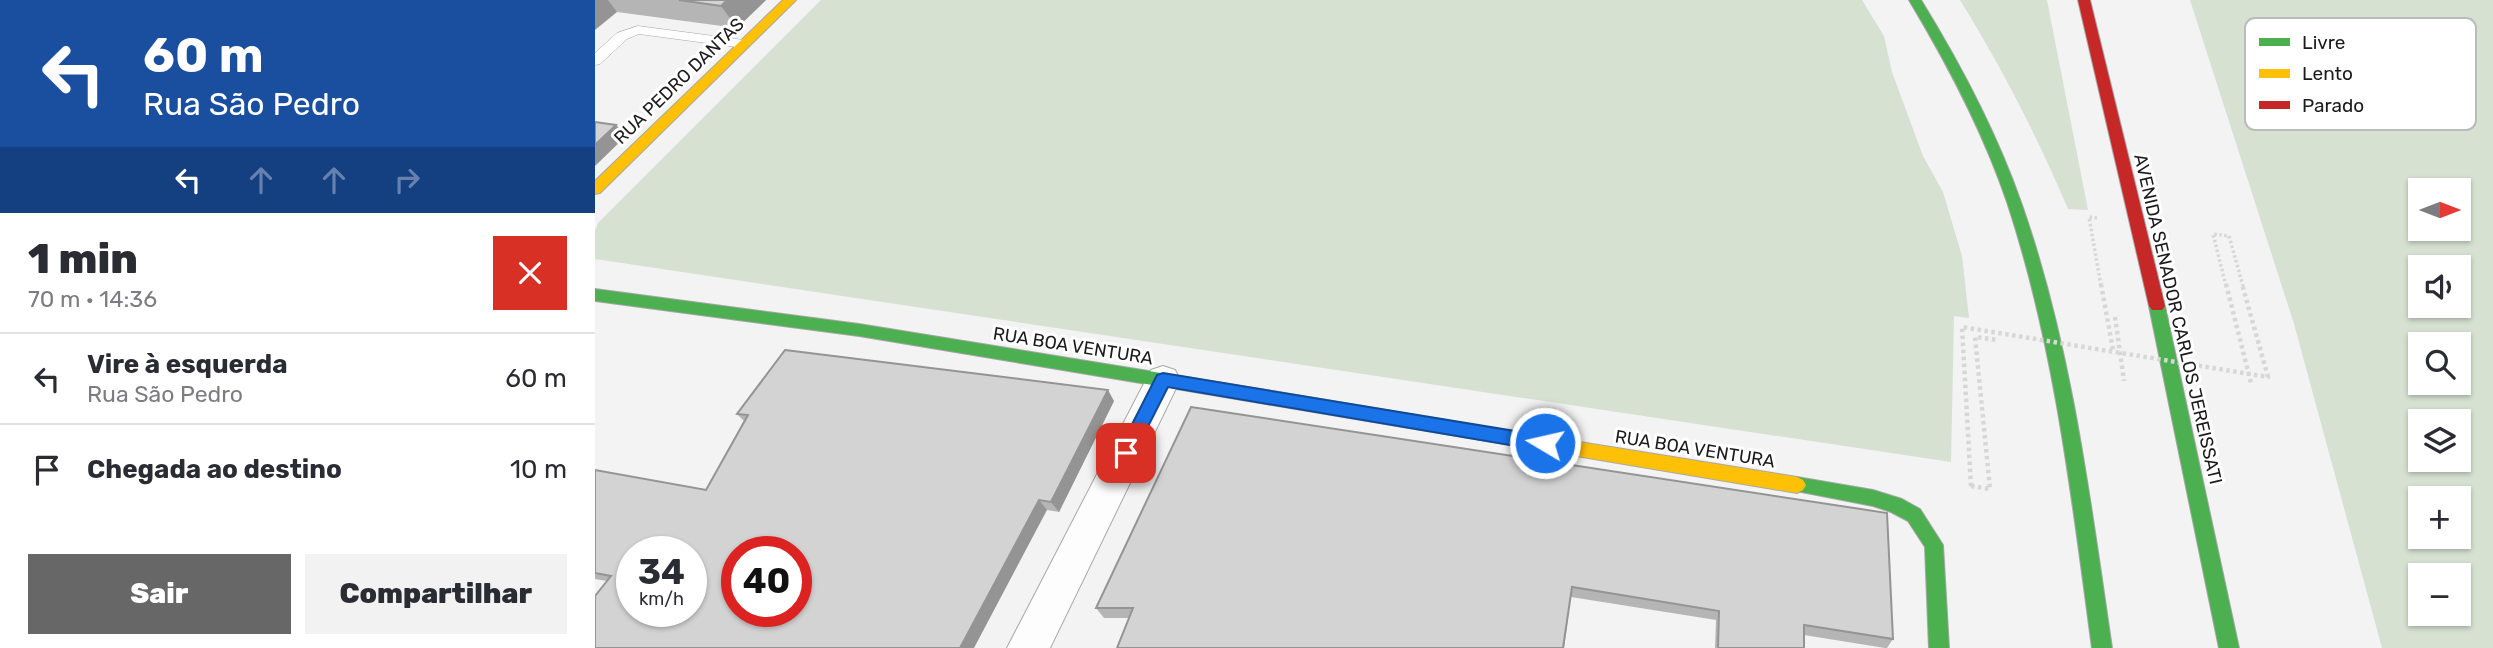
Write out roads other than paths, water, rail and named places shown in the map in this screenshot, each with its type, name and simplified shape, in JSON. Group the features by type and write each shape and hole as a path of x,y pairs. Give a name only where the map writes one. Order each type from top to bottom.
{"main road":[{"name":"RUA PEDRO DANTAS","path":"595,189 790,0"},
{"path":"1915,0 1933,25 1969,90 2027,240 2058,369 2082,502 2102,648"},
{"name":"AVENIDA SENADOR CARLOS JEREISSATI","path":"2084,0 2169,354 2229,648"},
{"name":"RUA BOA VENTURA","path":"595,295 859,330 1873,498 1896,505 1914,515 1934,545 1939,648"}],"street":[{"path":"1028,648 1163,380"}],"lane":[{"path":"595,61 622,36 638,30 744,44"}]}
